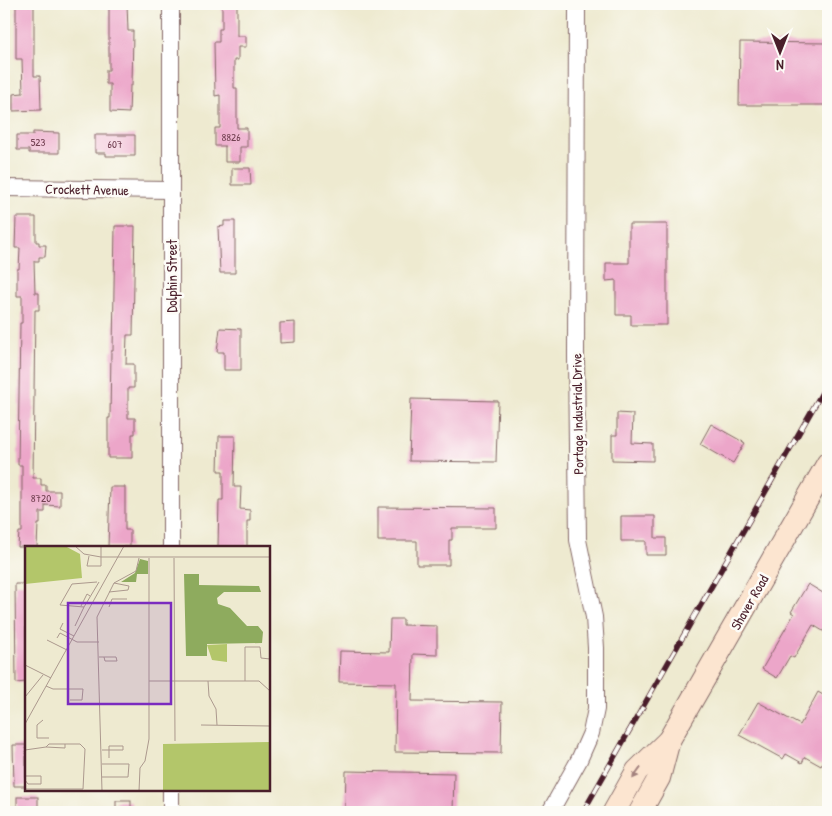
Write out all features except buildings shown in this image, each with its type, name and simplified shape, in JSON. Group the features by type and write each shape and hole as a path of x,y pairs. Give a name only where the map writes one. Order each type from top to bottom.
{"main road":[{"name":"Shaver Road","path":"640,812 659,778 669,740 828,463"},
{"name":"Shaver Road","path":"614,812 637,771 669,740"}],"street":[{"name":"Dolphin Street","path":"171,4 171,546"},
{"name":"Portage Industrial Drive","path":"550,812 580,760 591,733 596,709 594,617 578,540 576,364 577,4"},
{"name":"Crockett Avenue","path":"4,188 171,190"},
{"path":"171,791 171,812"}],"railway":[{"path":"583,812 828,382"}]}
